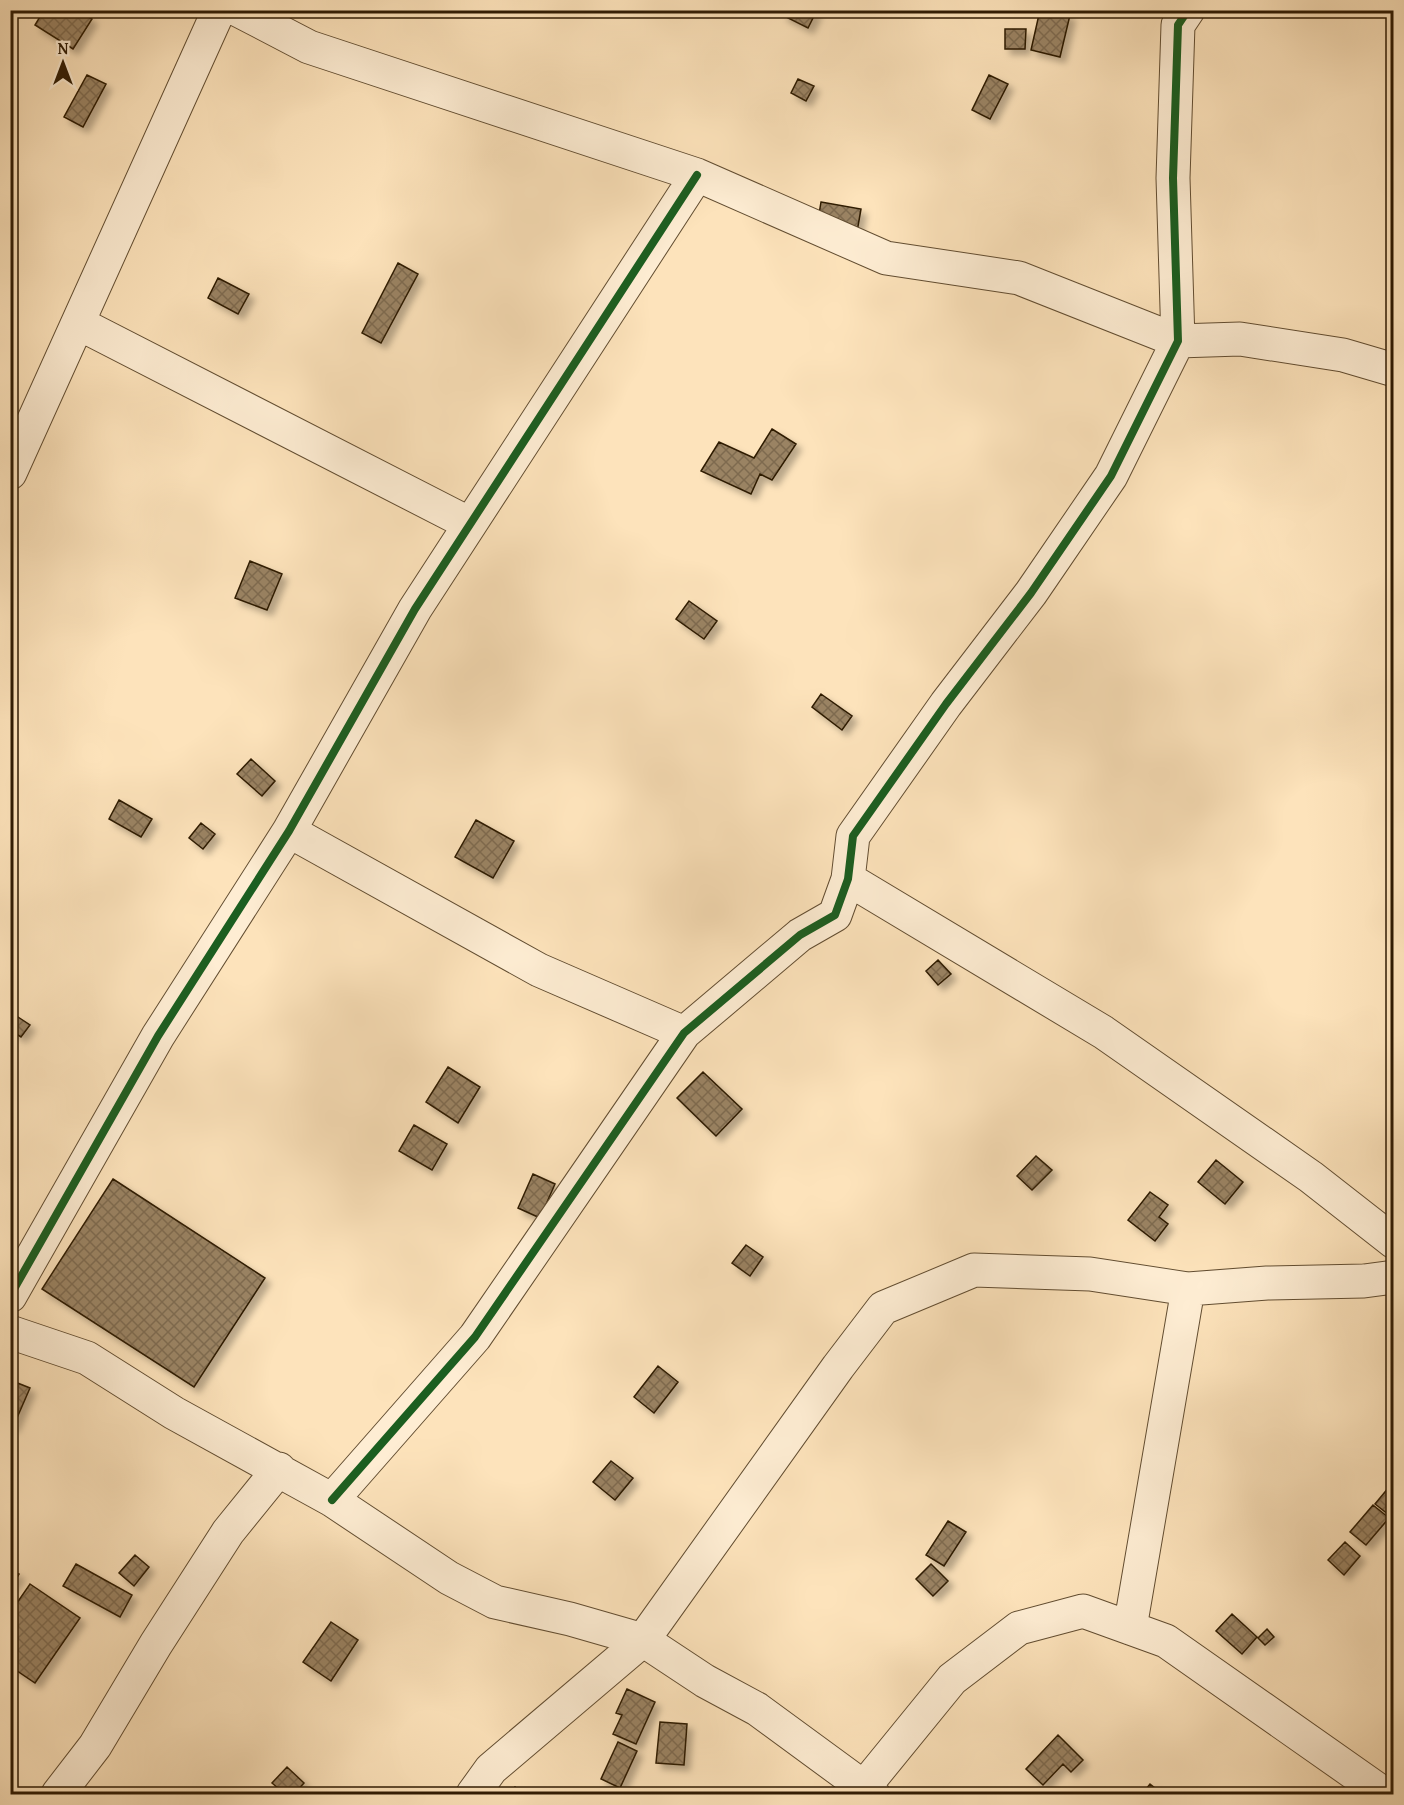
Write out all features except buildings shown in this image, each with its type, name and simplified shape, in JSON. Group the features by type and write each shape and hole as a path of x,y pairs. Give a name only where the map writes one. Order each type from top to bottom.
{"street":[{"path":"10,473 219,10"},
{"path":"238,10 309,47 697,175 885,258 1018,278 1178,341 1240,339 1343,355 1394,370"},
{"path":"332,1500 475,1337 684,1033 800,935 835,915 848,879 853,836 946,704 1031,593 1111,476 1178,341 1173,178 1178,16"},
{"path":"10,1296 158,1036 289,831 415,609 697,175"},
{"path":"78,323 470,524"},
{"path":"289,831 539,970 684,1033"},
{"path":"848,879 1103,1032 1311,1177 1394,1242"},
{"path":"473,1794 491,1769 643,1640 838,1367 884,1308 974,1270 1090,1274 1188,1289 1266,1283 1364,1281 1394,1277"},
{"path":"1130,1628 1188,1289"},
{"path":"10,1332 87,1358 174,1413 279,1468 332,1500 448,1578 495,1602 570,1619 643,1640 705,1680 757,1709 869,1791 952,1679 1018,1628 1083,1611 1166,1641 1384,1794"},
{"path":"58,1794 95,1746 156,1644 228,1532 279,1468"}],"cycle path":[{"path":"332,1500 475,1337 684,1033 800,935 835,915 848,879 853,836 946,704 1031,593 1111,476 1178,341 1173,178 1178,25 1188,10"},
{"path":"10,1296 158,1036 289,831 415,609 697,175"}]}
